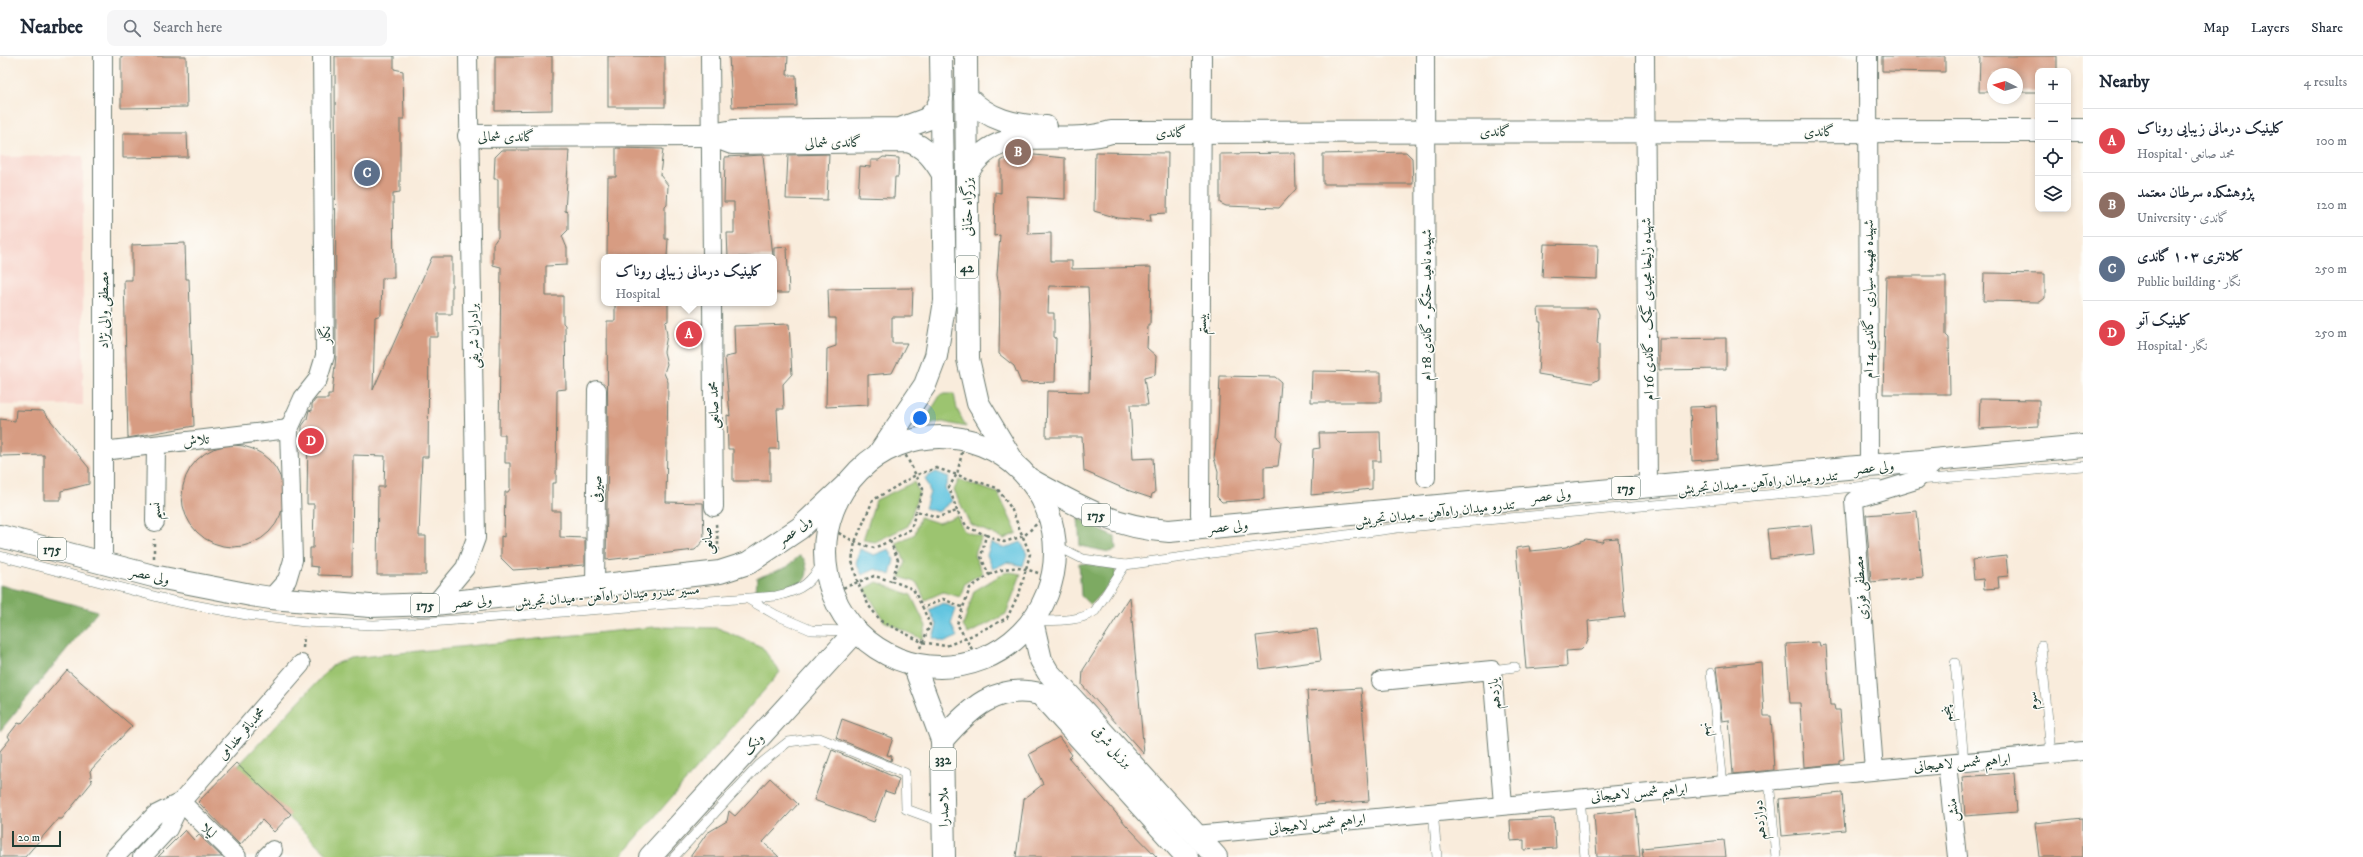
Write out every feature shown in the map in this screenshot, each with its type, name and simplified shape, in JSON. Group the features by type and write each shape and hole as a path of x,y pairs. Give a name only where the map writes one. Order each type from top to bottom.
{"main road":[{"name":"بزرگراه حقانی","path":"875,457 907,415 925,385 936,356 945,301 941,56"},
{"name":"بزرگراه حقانی","path":"848,483 837,502 828,527 825,560 832,592 840,609 856,631 879,650 896,659 914,665 947,668 979,661 1008,645 1032,621 1048,592 1052,578 1055,545 1048,513 1023,473 995,434 978,403 968,359 966,56"},
{"path":"966,96 985,113 1016,124 1093,128 1111,132"},
{"name":"گاندی شمالی","path":"469,136 711,135 734,131 900,129 926,119 936,110 942,97"},
{"name":"گاندی","path":"967,173 981,153 1000,144 1031,138 1094,138 1111,132 2035,130"},
{"path":"2071,130 2083,130"},
{"name":"گاندی شمالی","path":"711,135 732,143 907,141 919,145 928,153 943,174"},
{"path":"848,483 860,469 875,457 901,444 933,437 965,440 1001,454 1023,473"},
{"name":"ولی عصر","path":"1023,473 1104,518 1148,530 1169,532 1648,486 1869,468 2083,446"},
{"name":"ولی عصر","path":"0,536 153,576 272,598 370,606 435,604 595,588 720,572 748,563 800,528 848,483"},
{"name":"برزیل شرقی","path":"1032,621 1041,660 1048,672 1216,857"},
{"name":"ونک","path":"650,857 856,631"},
{"name":"ملاصدرا","path":"914,665 942,740 944,857"},
{"name":"برزیل شرقی","path":"942,740 969,710 979,703 998,696 1024,690 1040,694 1049,702 1187,857"}],"street":[{"name":"مصطفی والی نژاد","path":"103,56 103,563"},
{"name":"نگار","path":"272,598 287,580 293,560 289,429 303,398 318,379 325,356 322,56"},
{"name":"برادران شریفی","path":"435,604 465,568 476,538 468,56"},
{"path":"710,56 712,254"},
{"name":"بیستم","path":"1200,515 1202,56"},
{"name":"شهیده ناهید حقگو - گاندی 18 ام","path":"1425,56 1426,478"},
{"name":"شهیده زلیخا مجیدی گجک - گاندی 16 ام","path":"1645,56 1648,486"},
{"name":"شهیده فهیمه سیاری - گاندی 14 ام","path":"1868,56 1869,468"},
{"name":"محمد صانعی","path":"712,306 714,507"},
{"name":"صیرفی","path":"595,588 597,390"},
{"name":"تلاش","path":"103,451 289,429"},
{"name":"نسیم","path":"155,522 156,445"},
{"name":"مصطفی فوزی","path":"1874,770 1854,501 1858,498 1916,480 1937,460"},
{"name":"محمدباقر خدامی","path":"142,857 168,829 181,802 301,664"},
{"name":"یازدهم","path":"1381,681 1492,670 1503,804"},
{"name":"ابراهیم شمس لاهیجانی","path":"1196,835 1503,804 2083,751"},
{"name":"منش","path":"1956,763 1957,857"},
{"name":"محمدباقر خدامی","path":"115,857 155,815 181,802"},
{"name":"لیلا","path":"181,802 237,857"}],"lane":[{"name":"تندرو میدان راه‌آهن - میدان تجریش","path":"1055,545 1083,559 1125,564 1281,545 1384,530 1827,491 1916,480 2083,466"},
{"name":"مسیر تندرو میدان راه‌آهن - میدان تجریش","path":"0,556 173,601 247,615 305,622 374,625 776,596 804,587 815,576 825,560"},
{"path":"1032,621 1080,618 1095,611 1125,564"},
{"path":"748,599 776,615 811,630 856,631"},
{"name":"سوم","path":"2041,646 2051,754"},
{"name":"پنجم","path":"1955,663 1956,763"},
{"path":"1492,670 1515,668"},
{"name":"نهم","path":"1711,673 1723,784"},
{"path":"674,857 759,765 788,742 819,738 905,773 906,809 944,823"},
{"name":"دوازدهم","path":"1769,780 1776,857"},
{"path":"1580,797 1585,857"},
{"path":"1433,811 1437,857"}],"path":[{"path":"965,440 957,474 949,487 958,511 967,527 1004,542 1024,536 1048,513"},
{"path":"828,527 855,542 874,548 890,542 911,529 923,489 914,476 901,444"},
{"path":"936,468 996,488 1012,508 1030,554 1020,591 1007,618 946,646 922,642 881,621 869,606 858,583 852,561 855,542 873,500 914,476 936,468"},
{"name":"صانعی","path":"714,507 720,572"},
{"path":"916,511 938,517 958,511"},
{"name":"نسیم","path":"153,576 155,522"},
{"path":"986,535 981,557 990,575"},
{"path":"890,542 898,560 892,581"},
{"path":"979,661 964,639 957,624 970,588 1005,567 1025,569 1052,578"},
{"path":"832,592 874,576 913,589 930,626 922,642 914,665"},
{"path":"923,608 943,599 962,607"}],"shaded area":[{"path":"83,156 83,405 0,405 0,157"}],"green space":[{"path":"941,394 954,394 957,409 966,427 943,422 922,425"},
{"path":"959,480 998,493 1017,533 1004,539 970,524 954,490"},
{"path":"914,482 919,492 908,526 875,542 863,540 876,500"},
{"path":"957,516 964,531 982,537 974,555 983,573 965,583 960,597 943,592 925,600 917,583 900,577 906,562 896,543 915,534 920,517 938,523"},
{"path":"1078,518 1115,537 1116,550 1109,552 1080,546"},
{"path":"799,556 805,560 807,574 804,580 798,585 781,591 756,591 757,578 787,567"},
{"path":"1079,563 1115,568 1116,577 1090,605 1081,596"},
{"path":"1010,572 1021,574 1006,614 968,634 963,626 974,591 1004,573"},
{"path":"877,582 911,595 926,626 922,639 884,621 865,589"},
{"path":"0,585 98,611 0,731"},
{"path":"654,627 718,628 762,647 780,672 620,857 330,857 237,767 334,664 351,658"}],"water":[{"path":"936,472 949,477 945,488 952,501 938,512 925,508 930,492 925,478"},
{"path":"1021,542 1027,554 1023,566 1007,562 993,569 987,555 991,543 1006,548"},
{"path":"860,549 874,555 889,549 894,560 890,575 876,569 862,575 856,563"},
{"path":"943,603 956,609 951,624 957,637 945,642 933,638 937,625 929,610"}],"building":[{"path":"121,56 186,56 187,107 121,108"},
{"path":"335,56 394,56 394,69 403,71 404,119 400,119 400,192 393,193 394,278 382,278 381,315 375,317 373,390 432,257 452,257 452,314 438,314 438,337 429,337 428,457 422,457 419,536 426,536 426,575 377,575 378,487 384,487 385,456 353,455 352,576 318,575 318,567 310,566 310,548 313,548 314,504 307,504 308,432 302,432 302,426 307,419 309,410 312,411 312,404 316,399 328,399 328,394 332,394 336,356"},
{"path":"495,56 552,56 552,110 495,111"},
{"path":"608,56 665,56 665,107 608,107"},
{"path":"729,56 788,56 787,75 796,75 797,106 732,107"},
{"path":"1882,56 1945,56 1945,72 1882,71"},
{"path":"1980,56 2057,56 2057,68 2035,68 2035,92 2023,92 2023,68 1987,68 1987,92 1979,92"},
{"path":"123,133 187,133 188,157 123,158"},
{"path":"616,148 663,149 660,175 668,185 667,205 665,207 665,239 668,239 667,254 607,254 608,177 616,177"},
{"path":"502,150 569,150 565,211 568,212 568,230 562,236 567,248 567,265 546,266 546,296 563,296 563,323 565,325 566,389 557,390 556,483 552,483 552,511 560,511 560,537 585,538 585,565 513,570 501,558 501,536 504,537 505,492 508,492 510,489 510,463 505,463 505,435 499,435 501,267 493,265 493,244 498,237 498,179 494,179 495,157"},
{"path":"1095,152 1168,153 1167,213 1150,214 1151,221 1118,218 1094,211"},
{"path":"1406,152 1412,158 1413,184 1323,184 1323,154"},
{"path":"1014,153 1065,158 1065,199 1028,197 1028,234 1051,233 1051,261 1072,261 1072,269 1151,267 1150,326 1148,326 1147,348 1156,356 1155,375 1144,378 1148,405 1130,405 1133,459 1153,458 1155,493 1152,494 1151,498 1127,490 1084,471 1082,437 1046,437 1047,391 1089,392 1090,326 1088,287 1049,286 1048,313 1054,313 1054,337 1056,338 1055,382 1021,383 1014,366 999,354 1000,292 997,275 1000,235 994,236 995,192 1001,193 1001,161"},
{"path":"1295,153 1296,189 1279,208 1226,206 1220,203 1220,154"},
{"path":"829,154 827,200 786,199 788,155"},
{"path":"763,155 773,254 728,254 727,233 734,233 734,202 724,202 725,157"},
{"path":"883,157 899,158 898,177 895,177 894,198 858,197 860,166 871,167 871,160 879,160"},
{"path":"185,243 186,279 189,279 194,426 128,438 124,280 132,280 132,245"},
{"path":"1544,244 1598,245 1597,279 1542,277"},
{"path":"787,247 789,293 777,293 777,254 774,254 774,248"},
{"path":"1984,273 2045,274 2045,298 2040,302 1983,301"},
{"path":"1886,276 1946,276 1946,335 1949,338 1950,394 1883,394"},
{"path":"913,288 912,317 892,317 892,343 907,343 892,373 868,375 868,405 826,407 827,349 836,346 836,318 829,318 828,289"},
{"path":"615,306 668,306 668,321 665,322 667,335 664,352 667,364 664,373 668,382 666,502 703,503 704,540 695,550 606,560 608,453 607,321 615,321"},
{"path":"1538,308 1596,308 1599,314 1597,344 1599,345 1599,379 1592,383 1538,374 1541,322 1539,322"},
{"path":"789,324 792,374 783,384 784,409 777,409 779,449 770,449 770,481 733,481 733,449 728,449 727,415 730,416 725,357 735,355 734,326"},
{"path":"1726,338 1726,369 1659,370 1659,339"},
{"path":"1312,371 1381,372 1381,402 1311,402"},
{"path":"1220,376 1275,377 1281,382 1277,437 1281,441 1278,466 1264,467 1264,499 1222,502 1217,497 1218,471 1214,458 1218,426"},
{"path":"1980,399 2039,400 2039,426 1979,429"},
{"path":"1716,406 1718,459 1692,461 1690,407"},
{"path":"16,410 43,411 89,468 89,484 61,491 61,500 44,500 44,455 0,456 0,419 15,421"},
{"path":"1380,432 1381,461 1372,461 1372,489 1311,495 1313,449 1320,448 1319,433"},
{"path":"233,445 252,449 269,460 280,477 284,496 280,515 269,532 252,543 233,547 214,543 197,532 186,515 182,496 186,477 197,460 214,449"},
{"path":"1917,511 1923,577 1871,582 1866,515"},
{"path":"1811,525 1814,554 1770,559 1767,529"},
{"path":"1618,538 1625,617 1588,621 1589,638 1586,645 1581,650 1566,651 1567,666 1526,669 1516,548 1529,546 1530,551 1542,550 1566,547 1586,539 1602,542 1604,539"},
{"path":"2006,556 2008,576 1998,577 1999,588 1984,589 1983,579 1974,580 1972,560"},
{"path":"1130,597 1144,754 1082,685 1083,670"},
{"path":"1317,629 1321,661 1260,669 1256,636"},
{"path":"1819,642 1820,646 1826,645 1830,705 1834,705 1835,710 1840,710 1844,759 1839,760 1839,764 1804,767 1800,703 1790,703 1786,644"},
{"path":"1761,662 1764,716 1771,716 1774,770 1733,774 1729,720 1722,721 1716,667"},
{"path":"67,670 132,726 90,771 92,782 62,819 58,819 25,857 0,857 0,751 10,739 8,736 18,723 21,724"},
{"path":"1361,688 1369,801 1315,805 1307,691"},
{"path":"842,719 893,738 887,755 892,756 891,761 836,738"},
{"path":"1059,737 1072,755 1069,758 1127,826 1157,857 1016,857 1024,799 1043,784 1029,754"},
{"path":"832,750 899,779 894,794 885,791 874,822 814,800"},
{"path":"236,763 291,814 274,832 262,820 240,845 198,802"},
{"path":"2014,773 2017,812 1965,816 1962,777"},
{"path":"770,778 798,804 763,842 779,857 690,857 707,833 727,821 729,811 735,816"},
{"path":"1842,793 1845,830 1782,836 1779,799"},
{"path":"1636,810 1640,857 1597,857 1594,814"},
{"path":"1554,818 1556,848 1524,850 1524,840 1511,841 1510,820"},
{"path":"2083,818 2083,857 2039,857 2035,823"},
{"path":"185,830 194,840 199,835 222,857 158,857"},
{"path":"1724,840 1726,857 1643,857 1642,848"}],"place":[{"name":"پژوهشکده سرطان معتمد","path":"1018,152"},
{"name":"کلانتری ۱۰۳ گاندی","path":"367,173"},
{"name":"کلینیک درمانی زیبایی روناک","path":"689,334"},
{"name":"کلینیک آنو","path":"311,441"}]}
